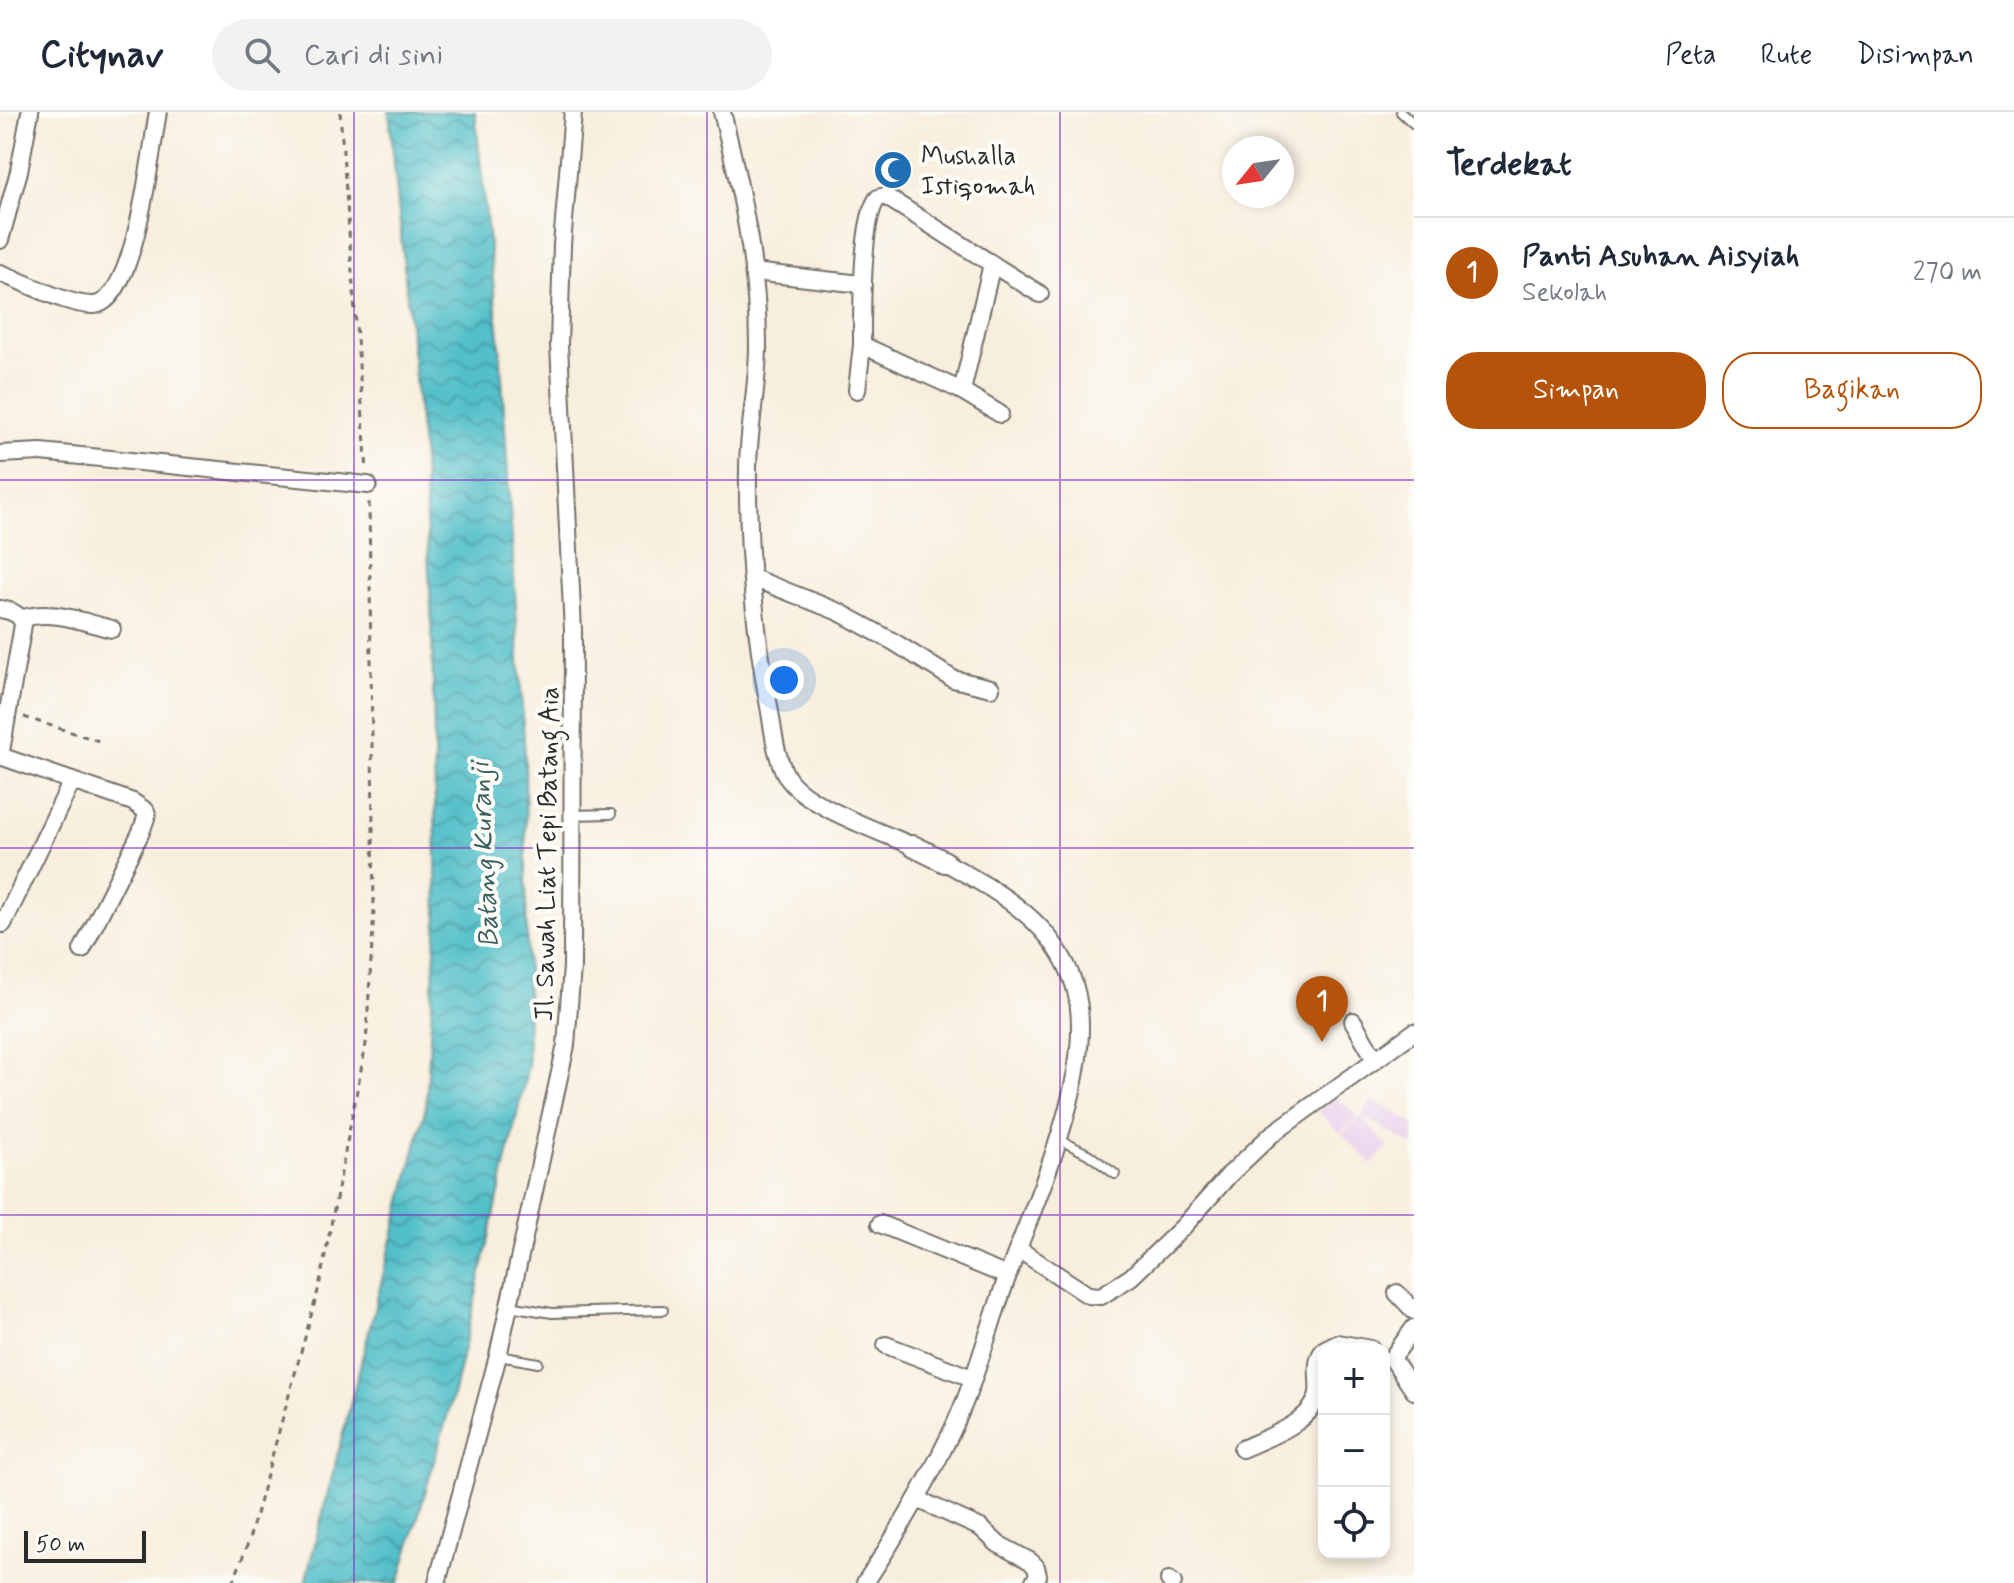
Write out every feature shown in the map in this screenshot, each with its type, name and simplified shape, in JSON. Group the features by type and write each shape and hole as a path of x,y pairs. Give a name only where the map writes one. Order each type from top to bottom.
{"street":[{"path":"0,240 4,206 30,112"},
{"path":"0,273 57,296 88,304 103,302 112,295 124,275 134,243 158,112"},
{"name":"Jl. Sawah Liat Tepi Batang Aia","path":"437,1583 498,1356 566,1045 572,967 573,631 559,345 562,245 573,112"},
{"path":"722,112 737,172 753,272 758,346 748,465 753,578 761,661 778,755 787,777 797,790 810,799 945,862 988,886 1033,918 1054,943 1070,972 1078,999 1080,1036 1077,1064 1057,1139 972,1378 951,1433 905,1524 865,1583"},
{"path":"857,390 862,345 861,284 871,209 878,198 885,196 1040,294"},
{"path":"962,391 992,264"},
{"path":"753,272 861,284"},
{"path":"862,345 962,391 1000,414"},
{"path":"0,454 41,452 368,485"},
{"path":"753,578 839,612 953,679 991,688"},
{"path":"0,609 14,613 21,619 22,640 0,756 140,805 147,815 82,950"},
{"path":"21,619 51,615 112,629"},
{"path":"3,924 72,781"},
{"path":"1353,1021 1375,1059"},
{"path":"1018,1249 1088,1295 1101,1296 1112,1290 1157,1254 1229,1175 1271,1135 1414,1032"},
{"path":"880,1224 1007,1276"},
{"path":"1397,1293 1414,1311"},
{"path":"1390,1354 1414,1328"},
{"path":"886,1345 972,1378"},
{"path":"1390,1359 1414,1391"},
{"path":"1242,1449 1294,1423 1309,1409 1318,1394"},
{"path":"917,1499 981,1528 998,1544 1030,1561 1036,1567 1038,1576 1033,1583"}],"lane":[{"path":"1401,112 1414,124"},
{"path":"573,815 611,814"},
{"path":"1057,1139 1088,1154 1115,1174"},
{"path":"509,1306 552,1313 663,1310"},
{"path":"498,1356 538,1363"}],"path":[{"path":"233,1583 248,1543 319,1287 366,1044 374,910 368,485 340,112"},
{"path":"8,712 99,741"}],"shaded area":[{"path":"1335,1095 1357,1117 1340,1133 1318,1111"},
{"path":"1372,1099 1414,1124 1414,1146 1362,1116"},
{"path":"1360,1117 1389,1147 1372,1164 1342,1134"}],"water":[{"name":"Batang Kuranji","path":"389,112 475,112 500,346 525,756 528,1066 454,1392 399,1583 305,1583 426,1106 437,917 432,627 423,460"}],"place":[{"name":"Mushalla Istiqomah","path":"893,170"},
{"name":"Panti Asuhan Aisyiah","path":"1322,1042"}]}
